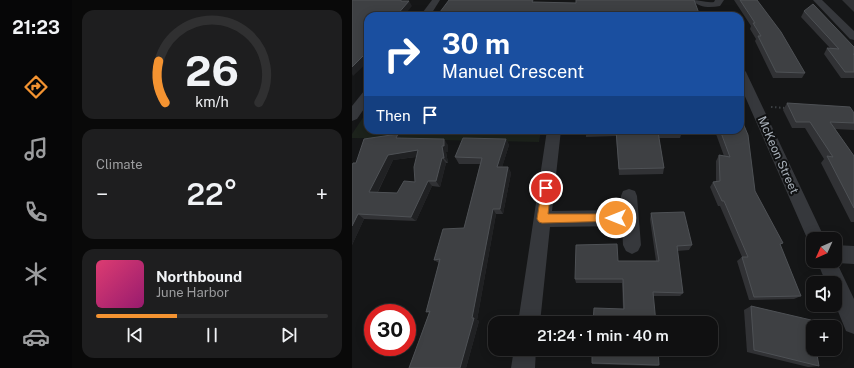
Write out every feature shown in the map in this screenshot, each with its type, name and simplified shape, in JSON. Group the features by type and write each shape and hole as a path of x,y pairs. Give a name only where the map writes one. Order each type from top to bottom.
{"street":[{"path":"428,12 436,0"},
{"path":"696,0 700,3 709,5 717,4 720,0"},
{"path":"817,0 854,38"},
{"path":"709,5 712,12"},
{"name":"McKeon Street","path":"744,84 749,100 813,232"},
{"path":"352,96 364,95"},
{"path":"352,116 364,99"},
{"path":"530,316 553,134"},
{"path":"629,196 632,245"},
{"path":"542,219 630,218"},
{"path":"842,254 854,255"},
{"path":"829,268 854,323"},
{"path":"523,368 524,356"}],"path":[{"path":"749,100 789,108"}],"shaded area":[{"path":"364,116 364,134 540,134 539,142 352,138 352,134"}],"building":[{"path":"352,0 409,1 399,12 364,12 364,55 352,67"},
{"path":"449,0 533,0 532,2 576,3 576,0 694,0 698,12 440,12"},
{"path":"740,0 757,0 781,32 805,73 776,72 758,36 761,36 753,23 755,23"},
{"path":"813,4 854,47 854,72 845,72 827,48 839,49 804,11"},
{"path":"787,103 850,107 854,113 854,123 830,122 854,156 854,208 827,156 833,157 810,122 796,122"},
{"path":"744,126 748,135 755,191 783,243 780,244 801,296 754,297 742,257 748,257 724,201 722,201 713,182 720,181 719,155 730,157 721,134 744,134"},
{"path":"398,134 396,138 444,139 444,146 442,146 444,158 442,158 436,181 428,181 411,217 358,214 352,226 352,165 353,163 356,163 364,139","holes":["418,150 414,167 415,182 404,181 397,193 369,192 388,155"]},
{"path":"616,134 658,134 664,168 619,169"},
{"path":"463,138 506,139 497,167 508,167 500,209 493,209 472,318 474,318 460,368 409,368 413,356 416,356 416,349 430,311 426,312 440,259 434,260 443,229 464,228 482,158 455,157"},
{"path":"684,212 692,245 677,246 683,293 653,292 655,316 593,316 594,308 624,309 623,279 575,279 576,245 617,244 618,261 659,261 651,213"},
{"path":"751,306 811,320 806,320 806,356 817,356 819,366 754,350"},
{"path":"592,356 658,356 659,365 592,363"}],"route":[{"path":"546,188 542,219 616,218"}]}
